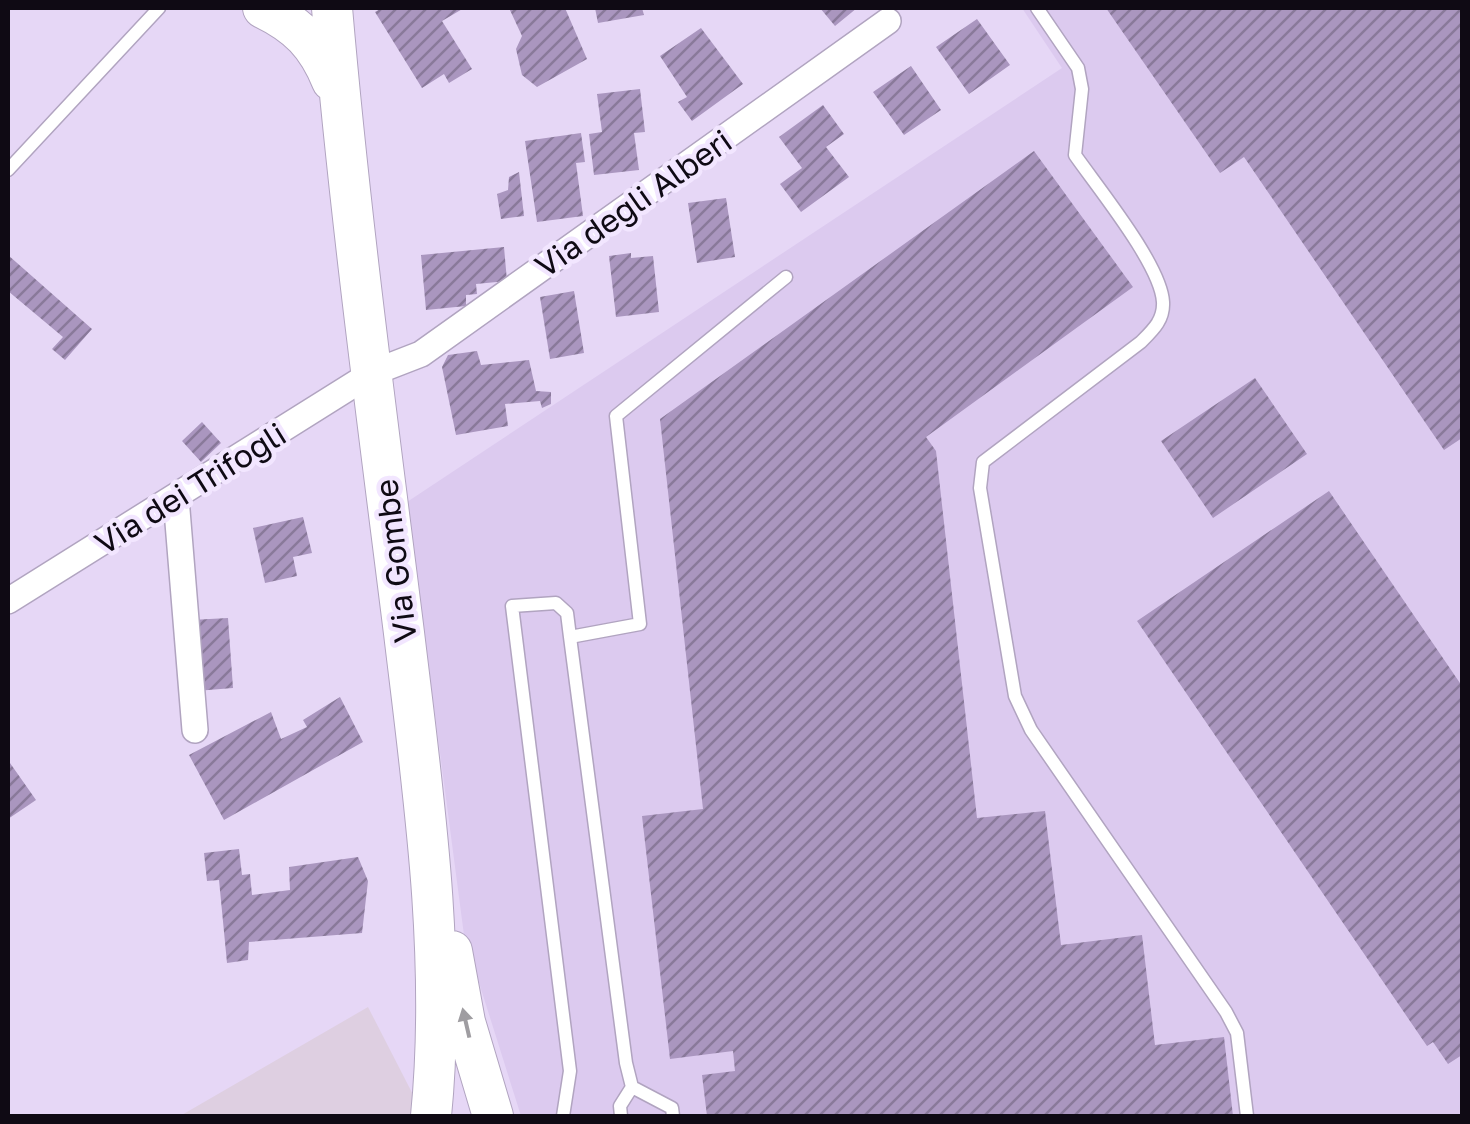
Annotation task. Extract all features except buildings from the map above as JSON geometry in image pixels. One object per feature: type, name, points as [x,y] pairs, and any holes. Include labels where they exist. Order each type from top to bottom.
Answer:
[{"type":"main road","points":[[264,8],[289,20],[322,54],[340,103]]},
{"type":"main road","name":"Via Gombe","points":[[332,8],[340,103],[428,833],[434,976],[431,1116]]},
{"type":"main road","points":[[428,833],[465,1022],[493,1116]]},
{"type":"street","name":"Via degli Alberi","points":[[372,373],[421,354],[888,21]]},
{"type":"street","name":"Via dei Trifogli","points":[[8,601],[372,373]]},
{"type":"street","points":[[176,498],[195,730]]},
{"type":"lane","points":[[8,170],[158,8]]},
{"type":"lane","points":[[1037,8],[1078,68],[1082,89],[1075,155],[1156,274],[1164,304],[1159,323],[1141,342],[983,462],[980,488],[1015,696],[1031,730],[1226,1012],[1237,1033],[1247,1116]]},
{"type":"lane","points":[[570,637],[640,624],[616,416],[786,277]]},
{"type":"lane","points":[[563,1116],[570,1072],[512,606],[556,602],[567,613],[632,1086],[620,1106],[621,1116]]},
{"type":"lane","points":[[632,1086],[672,1108],[673,1116]]},
{"type":"shaded area","points":[[1022,8],[1462,8],[1462,1116],[521,1116],[464,935],[407,502],[1062,68]]},
{"type":"shaded area","points":[[368,1007],[424,1116],[180,1116]]}]
